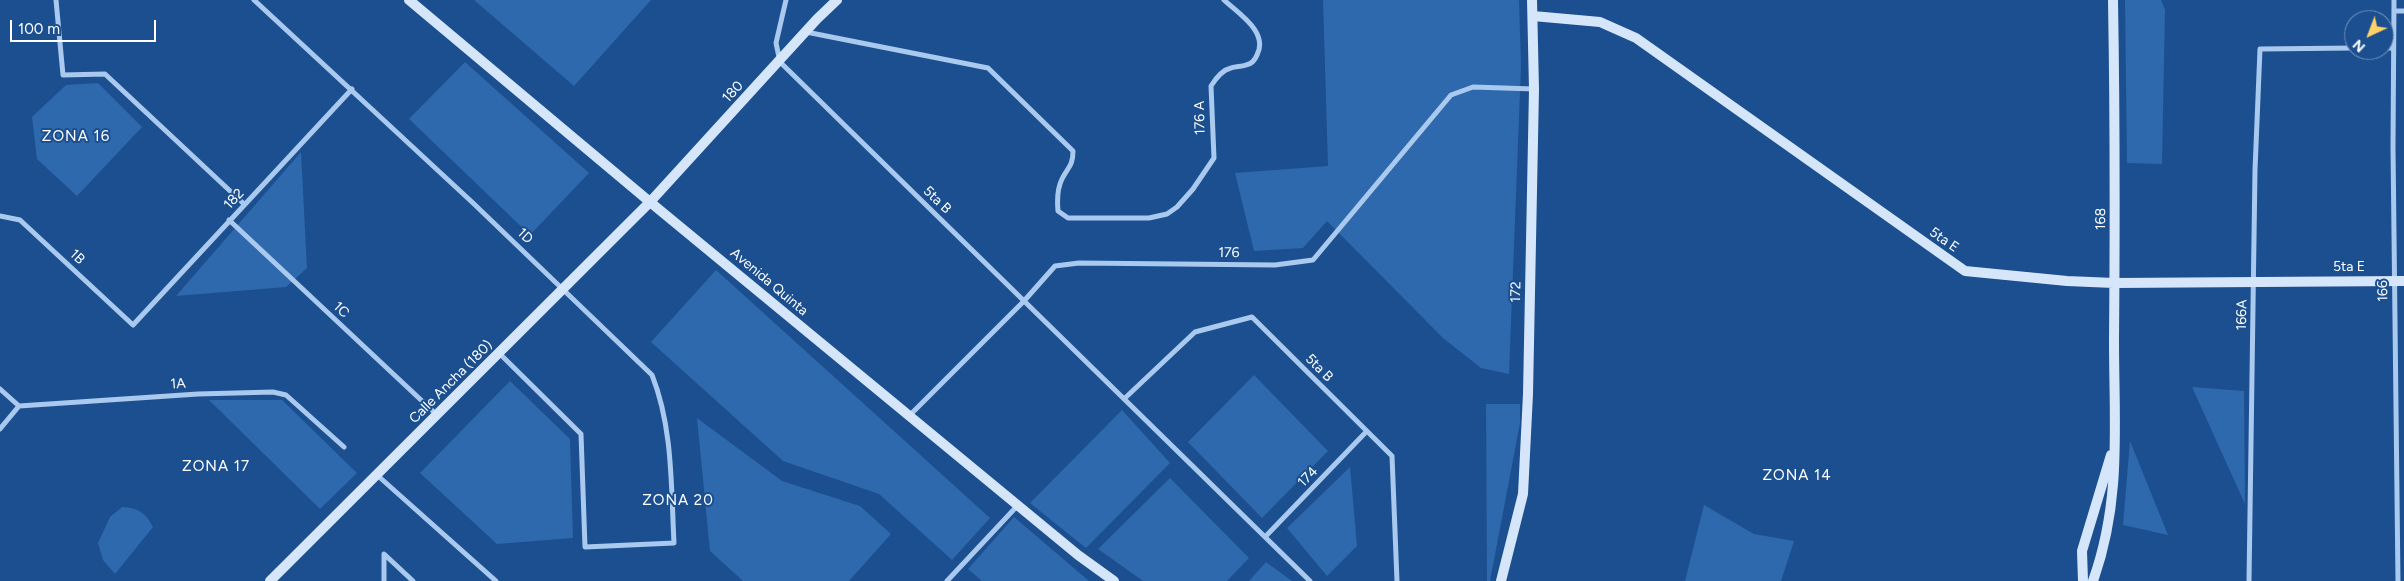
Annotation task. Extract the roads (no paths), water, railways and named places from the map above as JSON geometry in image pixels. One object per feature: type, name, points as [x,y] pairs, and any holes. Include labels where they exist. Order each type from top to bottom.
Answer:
[{"type":"street","points":[[56,0],[63,75],[105,74],[244,204]]},
{"type":"street","name":"1D","points":[[254,0],[564,288],[652,375],[661,399],[666,421],[674,543],[585,547],[581,434],[499,353]]},
{"type":"street","name":"Avenida Quinta","points":[[409,0],[909,416],[1019,504],[1078,555],[1114,581]]},
{"type":"street","points":[[780,62],[776,43],[786,0]]},
{"type":"street","name":"180","points":[[650,202],[780,62],[805,32],[837,0]]},
{"type":"street","name":"176 A","points":[[805,32],[988,68],[1073,151],[1073,162],[1061,180],[1056,197],[1058,211],[1068,218],[1149,218],[1167,214],[1177,207],[1193,189],[1214,158],[1211,86],[1224,71],[1232,67],[1247,65],[1254,61],[1259,52],[1258,32],[1224,0]]},
{"type":"street","name":"172","points":[[1501,581],[1523,494],[1528,394],[1534,89],[1532,0]]},
{"type":"street","name":"168","points":[[2093,581],[2104,551],[2112,513],[2116,438],[2113,0]]},
{"type":"street","points":[[2394,11],[2404,11]]},
{"type":"street","name":"5ta E","points":[[1533,16],[1600,22],[1636,38],[1965,271],[2067,281],[2114,283],[2399,281]]},
{"type":"street","name":"166A","points":[[2249,581],[2260,49],[2344,48]]},
{"type":"street","name":"166","points":[[2393,60],[2399,281],[2401,520],[2398,581]]},
{"type":"street","name":"5ta B","points":[[780,62],[1310,581]]},
{"type":"street","name":"176","points":[[909,416],[1024,301],[1055,266],[1079,263],[1275,265],[1313,260],[1451,95],[1473,87],[1534,89]]},
{"type":"street","name":"182","points":[[133,325],[352,89]]},
{"type":"street","name":"Calle Ancha (180)","points":[[270,581],[650,202]]},
{"type":"street","name":"1B","points":[[0,216],[20,220],[133,325]]},
{"type":"street","name":"1C","points":[[229,220],[437,415]]},
{"type":"street","name":"5ta B","points":[[1124,398],[1195,332],[1252,317],[1392,456],[1397,581]]},
{"type":"street","points":[[0,389],[19,406],[0,429]]},
{"type":"street","name":"1A","points":[[19,406],[198,394],[273,392],[286,395],[344,447]]},
{"type":"street","name":"174","points":[[1265,538],[1366,432]]},
{"type":"street","name":"168","points":[[2082,581],[2082,551],[2116,438]]},
{"type":"street","points":[[377,475],[496,581]]},
{"type":"street","points":[[947,581],[1019,504]]},
{"type":"street","points":[[384,581],[384,554],[414,581]]},
{"type":"district","name":"ZONA 16","points":[[76,137]]},
{"type":"district","name":"ZONA 17","points":[[216,467]]},
{"type":"district","name":"ZONA 14","points":[[1797,476]]},
{"type":"district","name":"ZONA 20","points":[[678,501]]}]
